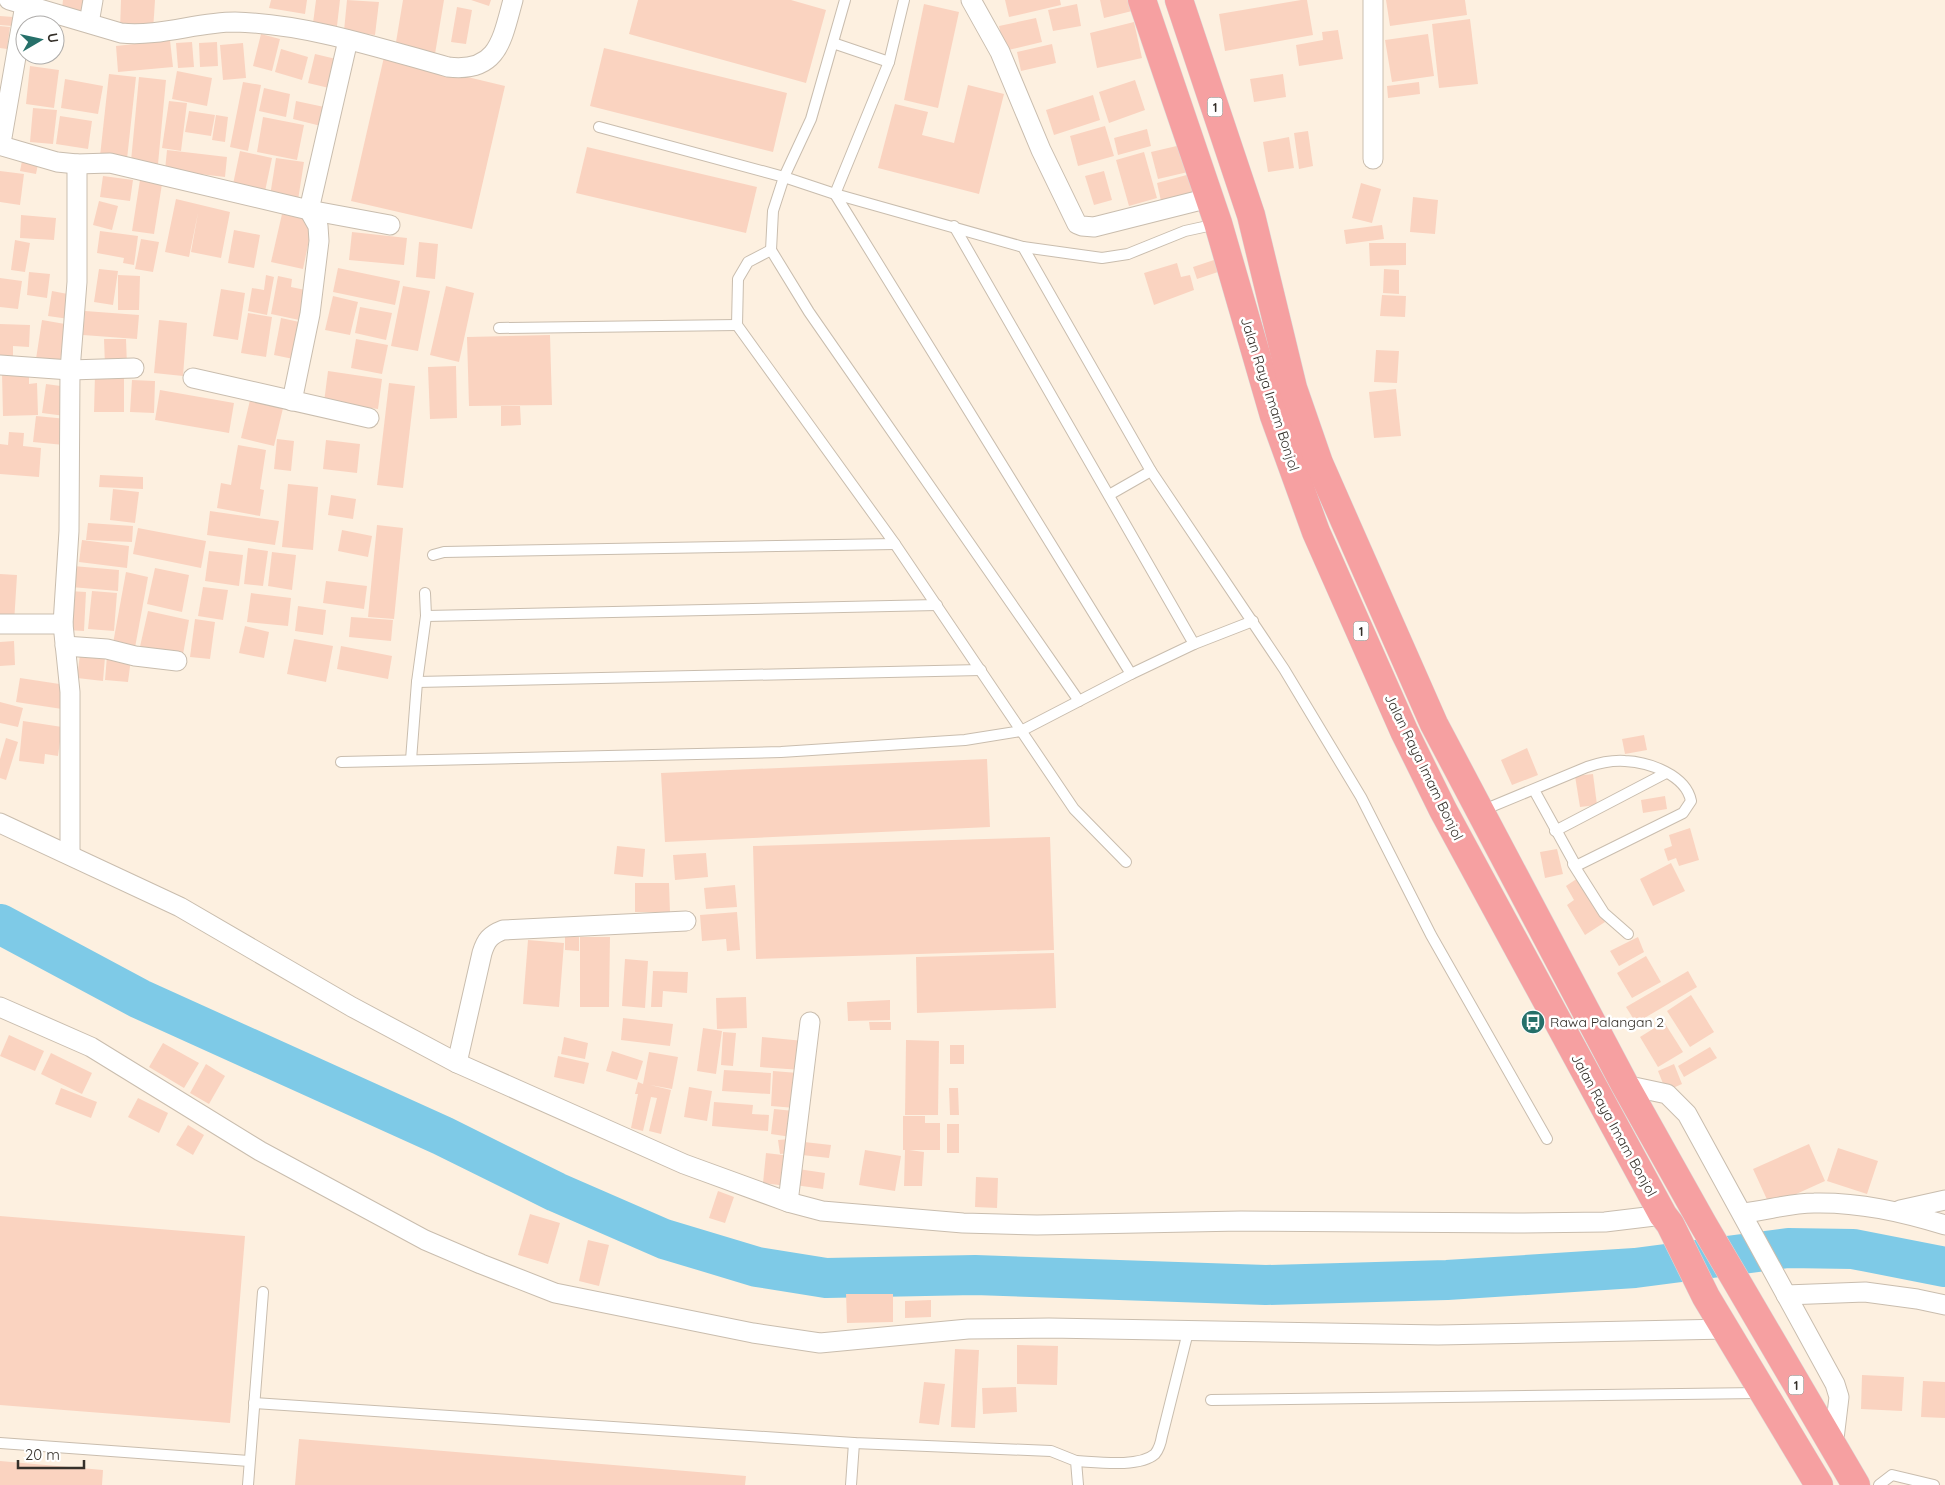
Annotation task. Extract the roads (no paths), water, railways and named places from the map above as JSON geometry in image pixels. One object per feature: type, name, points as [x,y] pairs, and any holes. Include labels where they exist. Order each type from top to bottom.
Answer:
[{"type":"highway","name":"Jalan Raya Imam Bonjol","points":[[1142,0],[1210,198],[1274,416],[1316,532],[1404,732],[1487,894],[1666,1220],[1706,1297],[1727,1329],[1818,1485]]},
{"type":"highway","name":"Jalan Raya Imam Bonjol","points":[[1179,0],[1251,214],[1293,388],[1319,463],[1434,724],[1625,1085],[1738,1285],[1856,1485]]},
{"type":"highway","points":[[1218,224],[1251,214]]},
{"type":"street","points":[[89,23],[93,0]]},
{"type":"street","points":[[390,225],[308,210],[110,163],[77,164],[57,162],[2,146],[17,3],[122,33],[141,35],[232,22],[271,24],[348,40],[448,67],[464,69],[479,65],[492,55],[502,40],[512,0]]},
{"type":"street","points":[[971,0],[1000,52],[1041,150],[1077,224],[1094,227],[1210,198]]},
{"type":"street","points":[[1373,0],[1374,159]]},
{"type":"street","points":[[292,402],[310,314],[319,241],[318,226],[308,210],[348,40]]},
{"type":"street","points":[[70,855],[70,692],[62,624],[69,530],[70,370],[77,282],[77,164]]},
{"type":"street","points":[[0,365],[70,370],[134,368]]},
{"type":"street","points":[[194,378],[292,402],[369,418]]},
{"type":"street","points":[[0,624],[62,624]]},
{"type":"street","points":[[65,646],[107,649],[135,656],[177,661]]},
{"type":"street","points":[[0,823],[180,907],[352,1007],[457,1063],[684,1164],[788,1202],[822,1211],[861,1216],[962,1223],[1037,1225],[1241,1221],[1535,1223],[1666,1220]]},
{"type":"street","points":[[457,1063],[482,953],[486,940],[494,933],[521,928],[686,921]]},
{"type":"street","points":[[0,1007],[90,1047],[260,1151],[425,1240],[556,1293],[762,1335],[820,1343],[968,1329],[1068,1328],[1188,1332],[1448,1335],[1727,1329]]},
{"type":"street","points":[[788,1202],[810,1022]]},
{"type":"street","name":"Jalan Raya Imam Bonjol","points":[[1625,1085],[1667,1094],[1687,1114],[1837,1391],[1839,1397],[1832,1447]]},
{"type":"street","points":[[1899,1211],[1945,1200]]},
{"type":"street","points":[[1746,1220],[1812,1202],[1849,1204],[1899,1211],[1945,1225]]},
{"type":"street","points":[[1783,1290],[1865,1292],[1917,1298],[1945,1305]]},
{"type":"lane","points":[[845,0],[811,120],[784,177],[773,211],[771,250],[809,312],[1080,701]]},
{"type":"lane","points":[[835,194],[889,62],[904,0]]},
{"type":"lane","points":[[833,43],[889,62]]},
{"type":"lane","points":[[599,128],[784,177],[835,194],[1024,246],[1102,258],[1128,254],[1185,231],[1218,224]]},
{"type":"lane","points":[[835,194],[1131,674]]},
{"type":"lane","points":[[954,226],[1194,644]]},
{"type":"lane","points":[[1024,246],[1151,471],[1253,621],[1361,797],[1431,935],[1547,1139]]},
{"type":"lane","points":[[771,250],[748,262],[738,279],[738,325],[895,544],[1074,809],[1126,862]]},
{"type":"lane","points":[[499,328],[738,325]]},
{"type":"lane","points":[[1109,495],[1151,471]]},
{"type":"lane","points":[[433,555],[444,552],[895,544]]},
{"type":"lane","points":[[411,760],[417,682],[426,616],[424,593]]},
{"type":"lane","points":[[426,616],[937,605]]},
{"type":"lane","points":[[341,762],[781,752],[965,740],[1021,731],[1131,674],[1194,644],[1253,621]]},
{"type":"lane","points":[[417,682],[981,670]]},
{"type":"lane","points":[[1480,811],[1586,767],[1605,762],[1625,761],[1645,764],[1679,779],[1689,791],[1691,801],[1683,813],[1582,865],[1576,866],[1573,864]]},
{"type":"lane","points":[[1555,831],[1666,773]]},
{"type":"lane","points":[[1534,790],[1573,864],[1604,913],[1628,934]]},
{"type":"lane","points":[[248,1485],[263,1292]]},
{"type":"lane","points":[[254,1403],[854,1443],[1051,1451],[1076,1461],[1128,1462],[1154,1454],[1158,1449],[1188,1332]]},
{"type":"lane","points":[[1211,1400],[1763,1392]]},
{"type":"lane","points":[[0,1443],[250,1462]]},
{"type":"lane","points":[[851,1485],[854,1443]]},
{"type":"lane","points":[[1076,1461],[1078,1485]]},
{"type":"lane","points":[[1879,1485],[1892,1475],[1934,1485]]},
{"type":"waterway","points":[[0,924],[140,999],[443,1136],[556,1192],[664,1239],[757,1267],[826,1278],[975,1275],[1266,1285],[1447,1280],[1635,1268],[1788,1248],[1853,1249],[1945,1267]]},
{"type":"place","name":"Rawa Palangan 2","points":[[1533,1022]]}]
